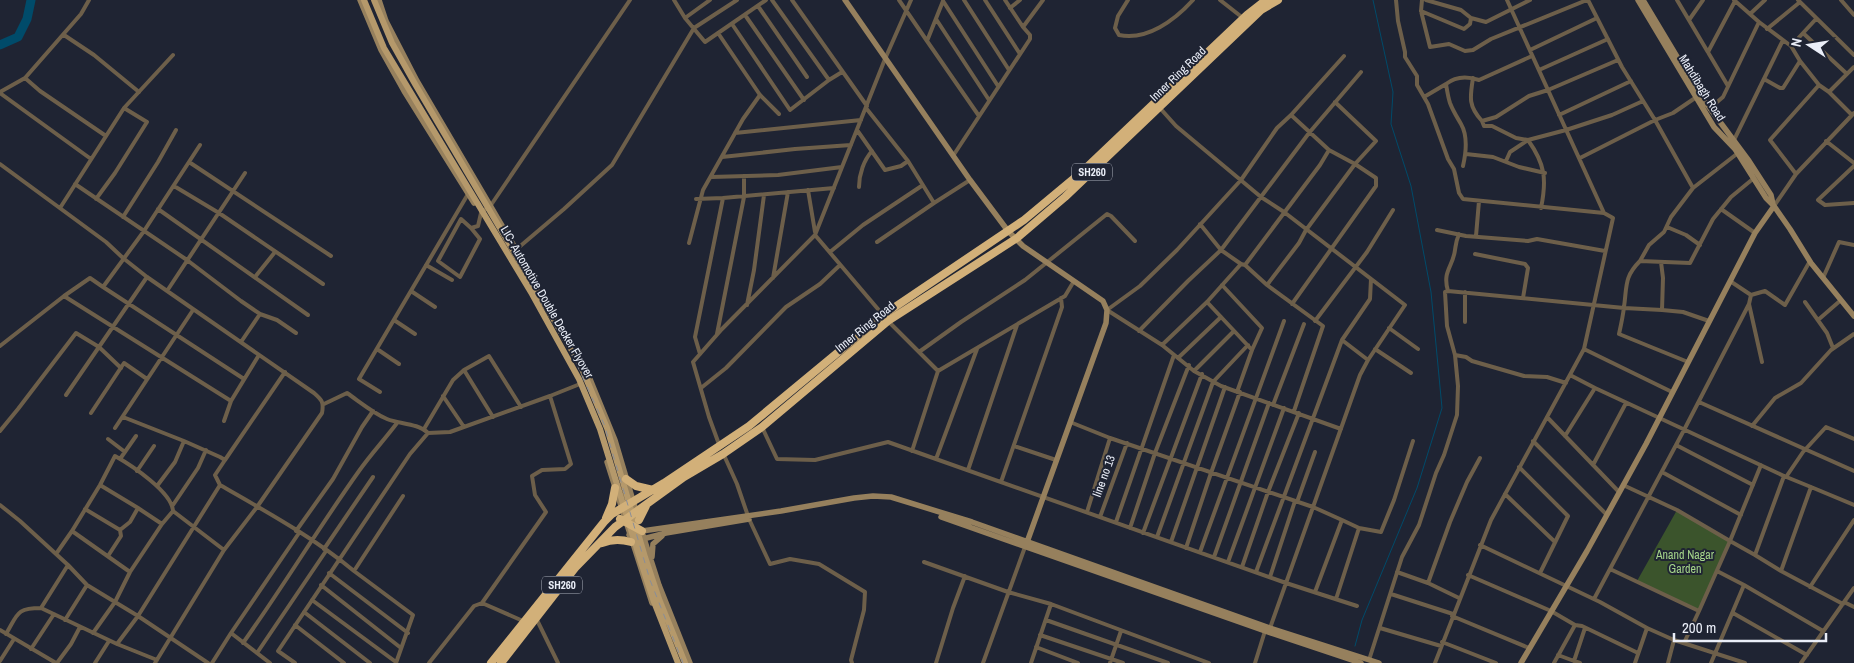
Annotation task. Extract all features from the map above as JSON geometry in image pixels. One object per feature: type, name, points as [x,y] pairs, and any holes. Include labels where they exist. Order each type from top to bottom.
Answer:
[{"type":"highway","name":"Inner Ring Road","points":[[491,663],[523,621],[534,615],[593,549],[624,520],[721,450],[885,318],[1024,220],[1084,170],[1244,18],[1266,0]]},
{"type":"highway","name":"Inner Ring Road","points":[[501,663],[534,615],[604,522],[621,509],[762,427],[885,318],[1017,238],[1065,197],[1261,10],[1278,0]]},
{"type":"highway","points":[[626,479],[643,489],[653,490]]},
{"type":"highway","points":[[604,522],[612,504],[615,488]]},
{"type":"highway","points":[[639,520],[644,509],[653,499]]},
{"type":"highway","points":[[604,522],[614,518],[624,520],[643,534]]},
{"type":"highway","points":[[593,549],[608,540],[630,538]]},
{"type":"main road","points":[[362,0],[381,50],[399,82],[560,346],[580,384],[595,420],[647,592],[677,663]]},
{"type":"main road","name":"LIC- Automotive Double Decker Flyover","points":[[362,0],[384,48],[532,294],[580,379],[600,428],[645,576],[677,663]]},
{"type":"main road","name":"LIC- Automotive Double Decker Flyover","points":[[374,0],[392,43],[415,84],[580,364],[607,428],[648,566],[685,663]]},
{"type":"main road","points":[[379,0],[386,21],[417,81],[491,205],[586,371],[616,443],[633,502],[634,513],[646,526],[664,530]]},
{"type":"main road","points":[[845,0],[970,180],[1008,231],[1023,246],[1103,301],[1107,310],[1106,323],[1026,545]]},
{"type":"main road","name":"Mahdibagh Road","points":[[1638,0],[1698,96],[1710,108],[1734,140],[1771,195],[1774,206]]},
{"type":"main road","name":"Mahdibagh Road","points":[[1643,0],[1714,127],[1738,153],[1810,262],[1854,316]]},
{"type":"main road","points":[[1521,663],[1607,515],[1755,233],[1774,206]]},
{"type":"main road","points":[[630,538],[664,530],[868,499],[900,502],[1268,631],[1350,657],[1379,663]]},
{"type":"main road","points":[[639,520],[652,565],[690,663]]},
{"type":"main road","points":[[652,565],[653,544],[664,530]]},
{"type":"main road","points":[[1350,657],[1361,663]]},
{"type":"street","points":[[88,0],[81,14],[25,78],[0,93],[92,159]]},
{"type":"street","points":[[471,228],[478,226],[480,213],[491,205],[630,0]]},
{"type":"street","points":[[682,0],[675,2],[685,18],[705,42],[766,0]]},
{"type":"street","points":[[685,18],[710,0]]},
{"type":"street","points":[[518,248],[612,165],[694,28],[737,0]]},
{"type":"street","points":[[772,0],[829,80]]},
{"type":"street","points":[[792,0],[908,162],[934,202]]},
{"type":"street","points":[[899,0],[979,116]]},
{"type":"street","points":[[852,663],[851,660],[864,610],[865,592],[819,564],[790,559],[770,564],[748,517],[737,484],[721,450],[694,362],[716,336],[815,235],[885,59],[911,0]]},
{"type":"street","points":[[927,41],[943,0]]},
{"type":"street","points":[[943,0],[998,86]]},
{"type":"street","points":[[964,0],[1009,70]]},
{"type":"street","points":[[985,0],[1020,54]]},
{"type":"street","points":[[954,156],[1030,39],[1030,35],[1005,0]]},
{"type":"street","points":[[1010,8],[1020,0]]},
{"type":"street","points":[[1023,27],[1043,0]]},
{"type":"street","points":[[1128,0],[1118,16],[1115,28],[1119,36],[1129,38],[1151,31],[1164,24],[1180,13],[1193,0]]},
{"type":"street","points":[[1220,0],[1244,18]]},
{"type":"street","points":[[1396,0],[1405,56],[1417,76],[1417,85],[1424,97],[1448,159],[1454,169],[1459,193],[1464,199],[1604,213],[1613,218],[1584,349],[1491,520],[1435,663]]},
{"type":"street","points":[[1530,0],[1486,22],[1471,18],[1461,10],[1424,0],[1421,11],[1430,47],[1449,44],[1465,51],[1473,50],[1519,27],[1587,0],[1618,60],[1655,120],[1693,188]]},
{"type":"street","points":[[1507,0],[1604,213]]},
{"type":"street","points":[[1677,0],[1728,86]]},
{"type":"street","points":[[1689,20],[1703,0]]},
{"type":"street","points":[[1750,14],[1765,0]]},
{"type":"street","points":[[1841,0],[1854,15]]},
{"type":"street","points":[[1708,52],[1734,1],[1791,46],[1819,85],[1853,114],[1796,174],[1774,206]]},
{"type":"street","points":[[1768,29],[1799,1],[1854,55]]},
{"type":"street","points":[[758,6],[807,77]]},
{"type":"street","points":[[1421,11],[1464,29],[1470,24],[1471,18]]},
{"type":"street","points":[[745,15],[804,100]]},
{"type":"street","points":[[1530,50],[1597,18]]},
{"type":"street","points":[[936,19],[989,100]]},
{"type":"street","points":[[1791,46],[1816,19]]},
{"type":"street","points":[[1710,108],[1723,97],[1759,22]]},
{"type":"street","points":[[732,24],[790,110],[842,72]]},
{"type":"street","points":[[718,33],[760,95],[780,114]]},
{"type":"street","points":[[1803,33],[1847,74]]},
{"type":"street","points":[[64,35],[94,55],[138,92]]},
{"type":"street","points":[[1538,70],[1608,39]]},
{"type":"street","points":[[1734,140],[1783,40]]},
{"type":"street","points":[[60,208],[124,108],[173,55]]},
{"type":"street","points":[[1341,429],[1213,382],[1194,371],[1189,365],[1162,345],[1107,310],[1140,286],[1200,224],[1241,180],[1277,128],[1344,56]]},
{"type":"street","points":[[1424,97],[1452,79],[1469,77],[1479,80],[1532,56]]},
{"type":"street","points":[[1482,121],[1496,117],[1529,96],[1548,90],[1618,60]]},
{"type":"street","points":[[1764,79],[1783,88],[1800,61]]},
{"type":"street","points":[[1829,92],[1854,68]]},
{"type":"street","points":[[1140,331],[1221,250],[1309,133],[1361,72]]},
{"type":"street","points":[[25,78],[40,91],[106,136]]},
{"type":"street","points":[[1473,78],[1470,98],[1474,112],[1484,126],[1492,126],[1516,138],[1528,140],[1534,148],[1544,173],[1545,181],[1541,208]]},
{"type":"street","points":[[1558,114],[1631,81]]},
{"type":"street","points":[[1446,84],[1450,102],[1463,130],[1466,154],[1464,166]]},
{"type":"street","points":[[1796,174],[1770,140],[1819,85]]},
{"type":"street","points":[[689,243],[703,190],[735,133],[760,95]]},
{"type":"street","points":[[1580,158],[1655,120],[1673,113],[1698,96]]},
{"type":"street","points":[[1506,161],[1510,152],[1528,140],[1612,115],[1643,101]]},
{"type":"street","points":[[1267,285],[1300,244],[1306,230],[1355,164],[1376,141],[1335,102]]},
{"type":"street","points":[[1160,107],[1176,126],[1261,197],[1284,212],[1405,305],[1368,360],[1255,663]]},
{"type":"street","points":[[96,199],[147,122],[124,108]]},
{"type":"street","points":[[1291,115],[1329,150],[1376,178],[1376,186],[1292,304]]},
{"type":"street","points":[[735,133],[861,120]]},
{"type":"street","points":[[123,217],[176,130]]},
{"type":"street","points":[[857,130],[886,170],[908,162]]},
{"type":"street","points":[[1826,141],[1854,165],[1818,200],[1824,205],[1854,203]]},
{"type":"street","points":[[103,287],[144,231],[200,145]]},
{"type":"street","points":[[722,157],[851,145]]},
{"type":"street","points":[[1162,345],[1243,264],[1329,150]]},
{"type":"street","points":[[859,187],[859,180],[867,157],[872,151]]},
{"type":"street","points":[[1688,362],[1619,334],[1626,282],[1631,270],[1640,261],[1649,245],[1664,232],[1671,217],[1693,188],[1738,153]]},
{"type":"street","points":[[1466,154],[1493,157],[1519,167],[1544,173]]},
{"type":"street","points":[[190,162],[331,256]]},
{"type":"street","points":[[0,164],[106,242],[147,277],[285,372],[314,393],[324,404],[322,413],[257,507],[224,550],[156,661],[109,641],[41,608],[26,608],[19,612],[6,634]]},
{"type":"street","points":[[711,177],[778,175],[842,167]]},
{"type":"street","points":[[168,291],[245,173]]},
{"type":"street","points":[[716,336],[744,197],[744,176]]},
{"type":"street","points":[[1640,261],[1690,263],[1713,219],[1731,197],[1754,178]]},
{"type":"street","points":[[877,242],[934,202],[970,180]]},
{"type":"street","points":[[75,184],[187,260],[260,314],[277,320],[296,333]]},
{"type":"street","points":[[830,252],[864,225],[923,185]]},
{"type":"street","points":[[174,186],[323,284]]},
{"type":"street","points":[[696,198],[701,200],[744,197],[834,188]]},
{"type":"street","points":[[808,190],[815,235],[885,318],[938,371]]},
{"type":"street","points":[[773,278],[788,192]]},
{"type":"street","points":[[380,392],[359,379],[468,194]]},
{"type":"street","points":[[747,305],[754,270],[764,195]]},
{"type":"street","points":[[700,354],[695,337],[723,198]]},
{"type":"street","points":[[1476,236],[1479,201]]},
{"type":"street","points":[[158,209],[308,315]]},
{"type":"street","points":[[1721,209],[1755,233]]},
{"type":"street","points":[[1315,320],[1356,268],[1393,210]]},
{"type":"street","points":[[919,352],[1025,280],[1107,214],[1112,216],[1136,241]]},
{"type":"street","points":[[461,219],[471,228],[480,240],[460,277],[438,260],[461,219]]},
{"type":"street","points":[[1200,224],[1221,250],[1243,264],[1267,285],[1323,326],[1294,411]]},
{"type":"street","points":[[1667,227],[1686,235],[1700,244]]},
{"type":"street","points":[[1437,230],[1528,242],[1537,239],[1605,251]]},
{"type":"street","points":[[1448,291],[1446,284],[1447,270],[1460,234]]},
{"type":"street","points":[[1823,278],[1839,242],[1854,245]]},
{"type":"street","points":[[255,278],[275,252]]},
{"type":"street","points":[[1475,254],[1525,264],[1528,268],[1524,298]]},
{"type":"street","points":[[1661,262],[1663,278],[1662,310]]},
{"type":"street","points":[[1730,281],[1751,295],[1765,291],[1785,305],[1810,262]]},
{"type":"street","points":[[426,264],[452,280]]},
{"type":"street","points":[[701,388],[726,368],[786,307],[820,284],[840,264]]},
{"type":"street","points":[[66,395],[147,277]]},
{"type":"street","points":[[0,346],[90,278],[244,379]]},
{"type":"street","points":[[1256,572],[1342,340],[1370,299],[1371,279]]},
{"type":"street","points":[[912,450],[938,371],[1065,296],[1074,281]]},
{"type":"street","points":[[1186,548],[1252,350],[1262,328],[1222,286]]},
{"type":"street","points":[[411,291],[435,307]]},
{"type":"street","points":[[1448,291],[1683,312],[1709,321]]},
{"type":"street","points":[[1369,660],[1402,557],[1419,525],[1457,415],[1458,386],[1455,355],[1447,326],[1445,292],[1448,291]]},
{"type":"street","points":[[1465,292],[1465,322]]},
{"type":"street","points":[[1594,599],[1684,430],[1749,304],[1751,295]]},
{"type":"street","points":[[64,296],[231,401]]},
{"type":"street","points":[[1001,482],[1062,307],[1061,298]]},
{"type":"street","points":[[1818,320],[1841,300]]},
{"type":"street","points":[[1207,302],[1252,350]]},
{"type":"street","points":[[1806,302],[1827,333],[1833,348]]},
{"type":"street","points":[[1749,304],[1762,362]]},
{"type":"street","points":[[115,428],[194,310]]},
{"type":"street","points":[[242,342],[260,314]]},
{"type":"street","points":[[1178,358],[1221,317]]},
{"type":"street","points":[[394,320],[415,334]]},
{"type":"street","points":[[1200,552],[1284,321]]},
{"type":"street","points":[[1214,557],[1240,482],[1304,324]]},
{"type":"street","points":[[968,470],[1017,325]]},
{"type":"street","points":[[1389,328],[1418,349]]},
{"type":"street","points":[[1194,371],[1234,331]]},
{"type":"street","points":[[0,431],[76,333],[99,348],[120,368]]},
{"type":"street","points":[[1752,426],[1775,398],[1801,384],[1833,348],[1854,334]]},
{"type":"street","points":[[1342,340],[1368,360]]},
{"type":"street","points":[[1157,537],[1213,382],[1248,345]]},
{"type":"street","points":[[377,349],[399,364]]},
{"type":"street","points":[[936,459],[977,349]]},
{"type":"street","points":[[1375,349],[1411,373]]},
{"type":"street","points":[[1584,349],[1672,392]]},
{"type":"street","points":[[224,421],[231,401],[259,355]]},
{"type":"street","points":[[1116,522],[1174,355]]},
{"type":"street","points":[[1455,355],[1524,376],[1547,376],[1566,383]]},
{"type":"street","points":[[294,663],[278,651],[426,431],[453,380],[464,370],[489,356],[520,407]]},
{"type":"street","points":[[91,413],[124,363],[147,379]]},
{"type":"street","points":[[1130,528],[1155,453],[1189,365]]},
{"type":"street","points":[[464,370],[492,417]]},
{"type":"street","points":[[285,372],[215,475],[220,485],[339,558],[414,615],[396,663],[312,600]]},
{"type":"street","points":[[1144,532],[1202,374]]},
{"type":"street","points":[[1570,375],[1761,466],[1854,505]]},
{"type":"street","points":[[324,404],[347,393],[377,414],[397,423],[426,431],[450,432],[580,384]]},
{"type":"street","points":[[1171,542],[1225,387]]},
{"type":"street","points":[[1565,436],[1595,388]]},
{"type":"street","points":[[444,396],[464,427]]},
{"type":"street","points":[[429,663],[474,606],[482,603],[546,512],[535,495],[532,476],[542,470],[564,469],[571,464],[550,396]]},
{"type":"street","points":[[1698,402],[1854,471]]},
{"type":"street","points":[[1593,465],[1626,403]]},
{"type":"street","points":[[1228,562],[1284,408]]},
{"type":"street","points":[[212,663],[333,479],[373,411]]},
{"type":"street","points":[[1242,567],[1268,492],[1299,413]]},
{"type":"street","points":[[122,417],[184,440],[225,460]]},
{"type":"street","points":[[1547,417],[1619,492]]},
{"type":"street","points":[[1070,422],[1170,459],[1313,507],[1360,528],[1381,532],[1394,500],[1413,441]]},
{"type":"street","points":[[243,643],[277,596],[311,541],[360,469],[397,423]]},
{"type":"street","points":[[762,427],[777,459],[815,460],[888,442],[1286,583],[1357,606]]},
{"type":"street","points":[[1755,555],[1785,476],[1806,449],[1826,427],[1854,439]]},
{"type":"street","points":[[120,459],[136,436]]},
{"type":"street","points":[[1087,512],[1110,438]]},
{"type":"street","points":[[108,440],[125,452]]},
{"type":"street","points":[[157,486],[175,462],[184,440]]},
{"type":"street","points":[[616,443],[622,440]]},
{"type":"street","points":[[1533,441],[1607,515]]},
{"type":"street","name":"line no 13","points":[[1100,517],[1127,443]]},
{"type":"street","points":[[1676,445],[1753,486]]},
{"type":"street","points":[[138,472],[154,446]]},
{"type":"street","points":[[1014,446],[1056,460]]},
{"type":"street","points":[[93,633],[115,602],[130,572],[162,524],[173,511],[173,505],[198,468],[206,450]]},
{"type":"street","points":[[1270,577],[1315,452]]},
{"type":"street","points":[[56,554],[100,485],[115,456],[157,486],[173,505]]},
{"type":"street","points":[[1428,583],[1450,522],[1467,482],[1480,458]]},
{"type":"street","points":[[1684,643],[1718,571],[1761,466]]},
{"type":"street","points":[[1519,467],[1568,516],[1540,573]]},
{"type":"street","points":[[1662,472],[1741,515]]},
{"type":"street","points":[[257,653],[373,477]]},
{"type":"street","points":[[100,485],[162,524]]},
{"type":"street","points":[[117,644],[138,616],[220,485]]},
{"type":"street","points":[[1623,485],[1677,510],[1810,587],[1854,607]]},
{"type":"street","points":[[1781,571],[1811,487]]},
{"type":"street","points":[[1505,494],[1555,542]]},
{"type":"street","points":[[354,571],[403,496]]},
{"type":"street","points":[[0,505],[68,564],[87,585],[138,616],[208,663]]},
{"type":"street","points":[[120,530],[130,522],[138,508]]},
{"type":"street","points":[[85,509],[120,530],[121,536],[108,556]]},
{"type":"street","points":[[173,511],[224,550]]},
{"type":"street","points":[[1315,592],[1342,520]]},
{"type":"street","points":[[1810,587],[1854,520]]},
{"type":"street","points":[[1336,599],[1360,528]]},
{"type":"street","points":[[72,531],[130,572]]},
{"type":"street","points":[[983,663],[1026,545]]},
{"type":"street","points":[[1480,545],[1594,599],[1647,628],[1674,640],[1745,663]]},
{"type":"street","points":[[924,562],[1008,592],[1051,604],[1208,663]]},
{"type":"street","points":[[41,608],[68,564]]},
{"type":"street","points":[[1610,569],[1699,611]]},
{"type":"street","points":[[1718,571],[1823,631]]},
{"type":"street","points":[[1397,572],[1428,583],[1459,598]]},
{"type":"street","points":[[329,574],[408,633]]},
{"type":"street","points":[[1468,575],[1638,653]]},
{"type":"street","points":[[936,663],[965,576]]},
{"type":"street","points":[[65,620],[87,585]]},
{"type":"street","points":[[321,585],[402,648]]},
{"type":"street","points":[[1711,663],[1744,585]]},
{"type":"street","points":[[1801,663],[1854,588]]},
{"type":"street","points":[[1391,594],[1453,615],[1529,648]]},
{"type":"street","points":[[482,603],[523,621]]},
{"type":"street","points":[[1031,663],[1051,604]]},
{"type":"street","points":[[304,612],[370,663]]},
{"type":"street","points":[[1733,613],[1807,655]]},
{"type":"street","points":[[31,649],[54,614]]},
{"type":"street","points":[[534,615],[558,663]]},
{"type":"street","points":[[1046,620],[1168,663]]},
{"type":"street","points":[[295,625],[344,663]]},
{"type":"street","points":[[1554,663],[1575,625]]},
{"type":"street","points":[[0,630],[56,663],[71,644],[80,627]]},
{"type":"street","points":[[1380,628],[1442,644],[1496,663]]},
{"type":"street","points":[[1574,661],[1585,628]]},
{"type":"street","points":[[1635,663],[1647,628]]},
{"type":"street","points":[[1111,661],[1121,631]]},
{"type":"street","points":[[231,633],[270,663]]},
{"type":"street","points":[[1040,635],[1111,661],[1122,663]]},
{"type":"street","points":[[0,661],[14,639]]},
{"type":"street","points":[[1668,663],[1674,640]]},
{"type":"street","points":[[95,663],[109,641]]},
{"type":"street","points":[[1036,647],[1078,663]]},
{"type":"street","points":[[1558,655],[1580,663]]},
{"type":"street","points":[[1188,663],[1190,656]]},
{"type":"green space","name":"Anand Nagar Garden","points":[[1677,510],[1730,541],[1699,611],[1637,581]]},
{"type":"waterway","points":[[0,45],[18,37],[27,19],[31,0]]},
{"type":"waterway","points":[[1355,646],[1362,620],[1417,488],[1442,408],[1431,292],[1411,186],[1391,124],[1393,92],[1373,0]]},
{"type":"railway","points":[[517,261],[574,358],[604,424],[650,580],[683,663]]}]
